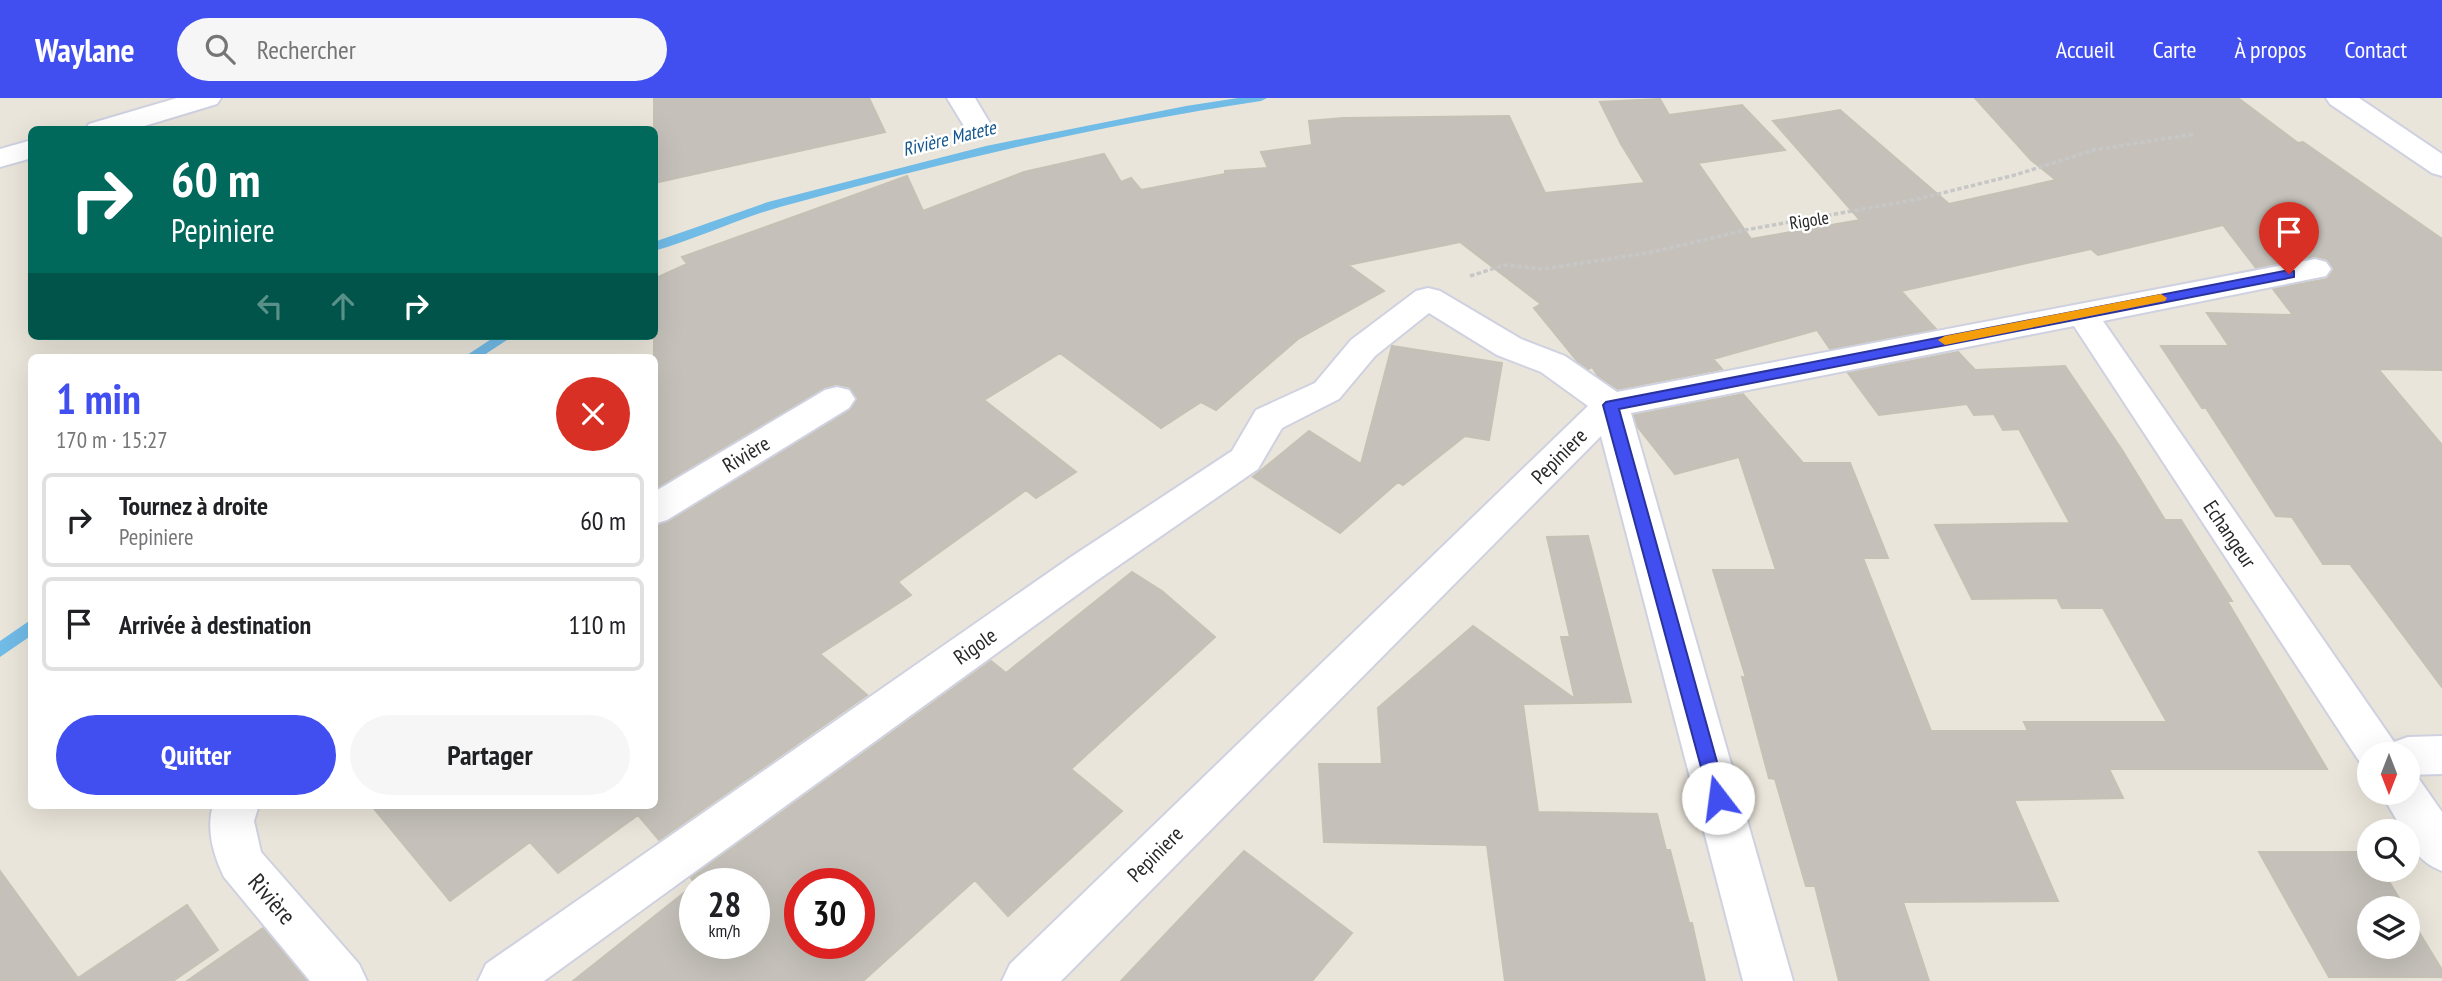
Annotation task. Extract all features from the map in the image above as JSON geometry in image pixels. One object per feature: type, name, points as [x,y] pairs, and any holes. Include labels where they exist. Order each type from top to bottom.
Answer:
[{"type":"street","points":[[112,126],[207,98]]},
{"type":"street","points":[[961,98],[977,125]]},
{"type":"street","points":[[2340,98],[2442,167]]},
{"type":"street","points":[[0,158],[28,150]]},
{"type":"street","points":[[1611,405],[2315,269]]},
{"type":"street","points":[[1428,298],[1509,347],[1553,364],[1611,405],[1768,981]]},
{"type":"street","name":"Rigole","points":[[503,981],[1085,568],[1245,460],[1269,419],[1327,391],[1363,348],[1428,298]]},
{"type":"street","name":"Echangeur","points":[[2081,314],[2370,742]]},
{"type":"street","name":"Rivière","points":[[658,508],[837,399]]},
{"type":"street","name":"Pepiniere","points":[[1048,974],[1611,405]]},
{"type":"street","points":[[2420,756],[2442,755]]},
{"type":"street","points":[[2411,805],[2442,850]]},
{"type":"street","name":"Rivière","points":[[235,809],[231,821],[240,862],[342,981]]},
{"type":"path","name":"Rigole","points":[[1428,298],[1434,287],[1505,265],[1543,269],[1648,253],[1745,230],[1914,200],[2015,175],[2094,150],[2194,134]]},
{"type":"building","points":[[654,98],[869,98],[885,132],[658,182],[658,126],[654,126]]},
{"type":"building","points":[[1975,98],[2238,98],[2298,143],[2303,142],[2442,239],[2442,370],[2378,369],[2442,445],[2442,687],[2350,564],[2323,564],[2292,517],[2276,516],[2206,408],[2202,408],[2161,346],[2229,346],[2207,313],[2293,315],[2273,289],[2327,279],[2334,269],[2327,259],[2315,256],[2256,268],[2223,225],[2098,255],[2091,249],[1901,291],[1936,329],[1830,349],[1817,330],[1713,359],[1722,369],[1618,389],[1598,376],[1592,367],[1588,369],[1578,362],[1534,308],[1541,304],[1460,242],[1348,265],[1384,291],[1298,339],[1216,410],[1201,402],[1161,428],[1060,353],[984,400],[1076,472],[1036,498],[1026,490],[898,582],[911,595],[820,654],[867,695],[659,840],[638,815],[558,873],[530,842],[450,901],[374,809],[658,809],[658,525],[668,522],[850,410],[857,400],[850,387],[836,384],[824,388],[658,487],[658,354],[654,354],[654,340],[658,340],[658,277],[687,264],[682,257],[907,176],[923,211],[1024,172],[1104,154],[1121,182],[1131,178],[1141,190],[1225,174],[1225,171],[1268,168],[1261,152],[1312,145],[1309,121],[1343,118],[1509,116],[1545,193],[1645,183],[1600,102],[1660,99],[1669,115],[1742,105],[1785,150],[1698,163],[1751,239],[1860,220],[1773,121],[1840,110],[1949,204],[2056,180],[2031,160]]},
{"type":"building","points":[[1392,346],[1502,363],[1489,440],[1465,436],[1403,485],[1398,482],[1340,533],[1253,477],[1309,431],[1361,464]]},
{"type":"building","points":[[1958,352],[1975,370],[2065,366],[2165,520],[2181,520],[2232,601],[2227,601],[2327,769],[2109,769],[2123,798],[2014,800],[2058,901],[1903,902],[1929,981],[1839,981],[1815,886],[1806,886],[1775,779],[1769,778],[1742,677],[1746,678],[1713,570],[1776,570],[1739,457],[1675,474],[1637,426],[1634,415],[1743,394],[1803,463],[1850,463],[1888,558],[1863,558],[1931,731],[2028,731],[2024,722],[2167,722],[2103,608],[2062,608],[2057,598],[1972,599],[1935,525],[2070,523],[2019,429],[2003,430],[1994,414],[1974,415],[1967,404],[1879,415],[1848,373]]},
{"type":"building","points":[[1588,536],[1631,702],[1523,704],[1538,812],[1657,814],[1666,850],[1670,850],[1689,923],[1692,923],[1705,981],[1505,981],[1487,845],[1324,842],[1319,764],[1382,764],[1378,708],[1473,626],[1575,699],[1561,637],[1570,637],[1547,537]]},
{"type":"building","points":[[1132,572],[1162,591],[1215,637],[1071,769],[1122,811],[1008,916],[975,880],[863,981],[573,981],[679,897],[679,959],[770,959],[770,868],[705,868],[991,661],[1006,673]]},
{"type":"building","points":[[1244,851],[1352,933],[1312,981],[1121,981]]},
{"type":"building","points":[[2259,852],[2357,852],[2357,882],[2389,882],[2398,896],[2357,896],[2357,959],[2420,959],[2420,934],[2442,970],[2442,977],[2329,977]]},
{"type":"building","points":[[0,871],[78,978],[187,905],[218,950],[173,981],[0,981]]},
{"type":"building","points":[[263,928],[307,981],[187,981]]},
{"type":"waterway","name":"Rivière Matete","points":[[658,246],[772,205],[986,150],[1186,109],[1261,98]]},
{"type":"waterway","name":"Rivière Matete","points":[[476,354],[499,340]]},
{"type":"waterway","name":"Rivière Matete","points":[[0,650],[28,628]]},
{"type":"slow traffic","points":[[1945,340],[2161,298]]},
{"type":"route","points":[[1718,798],[1611,405],[2289,274]]}]
